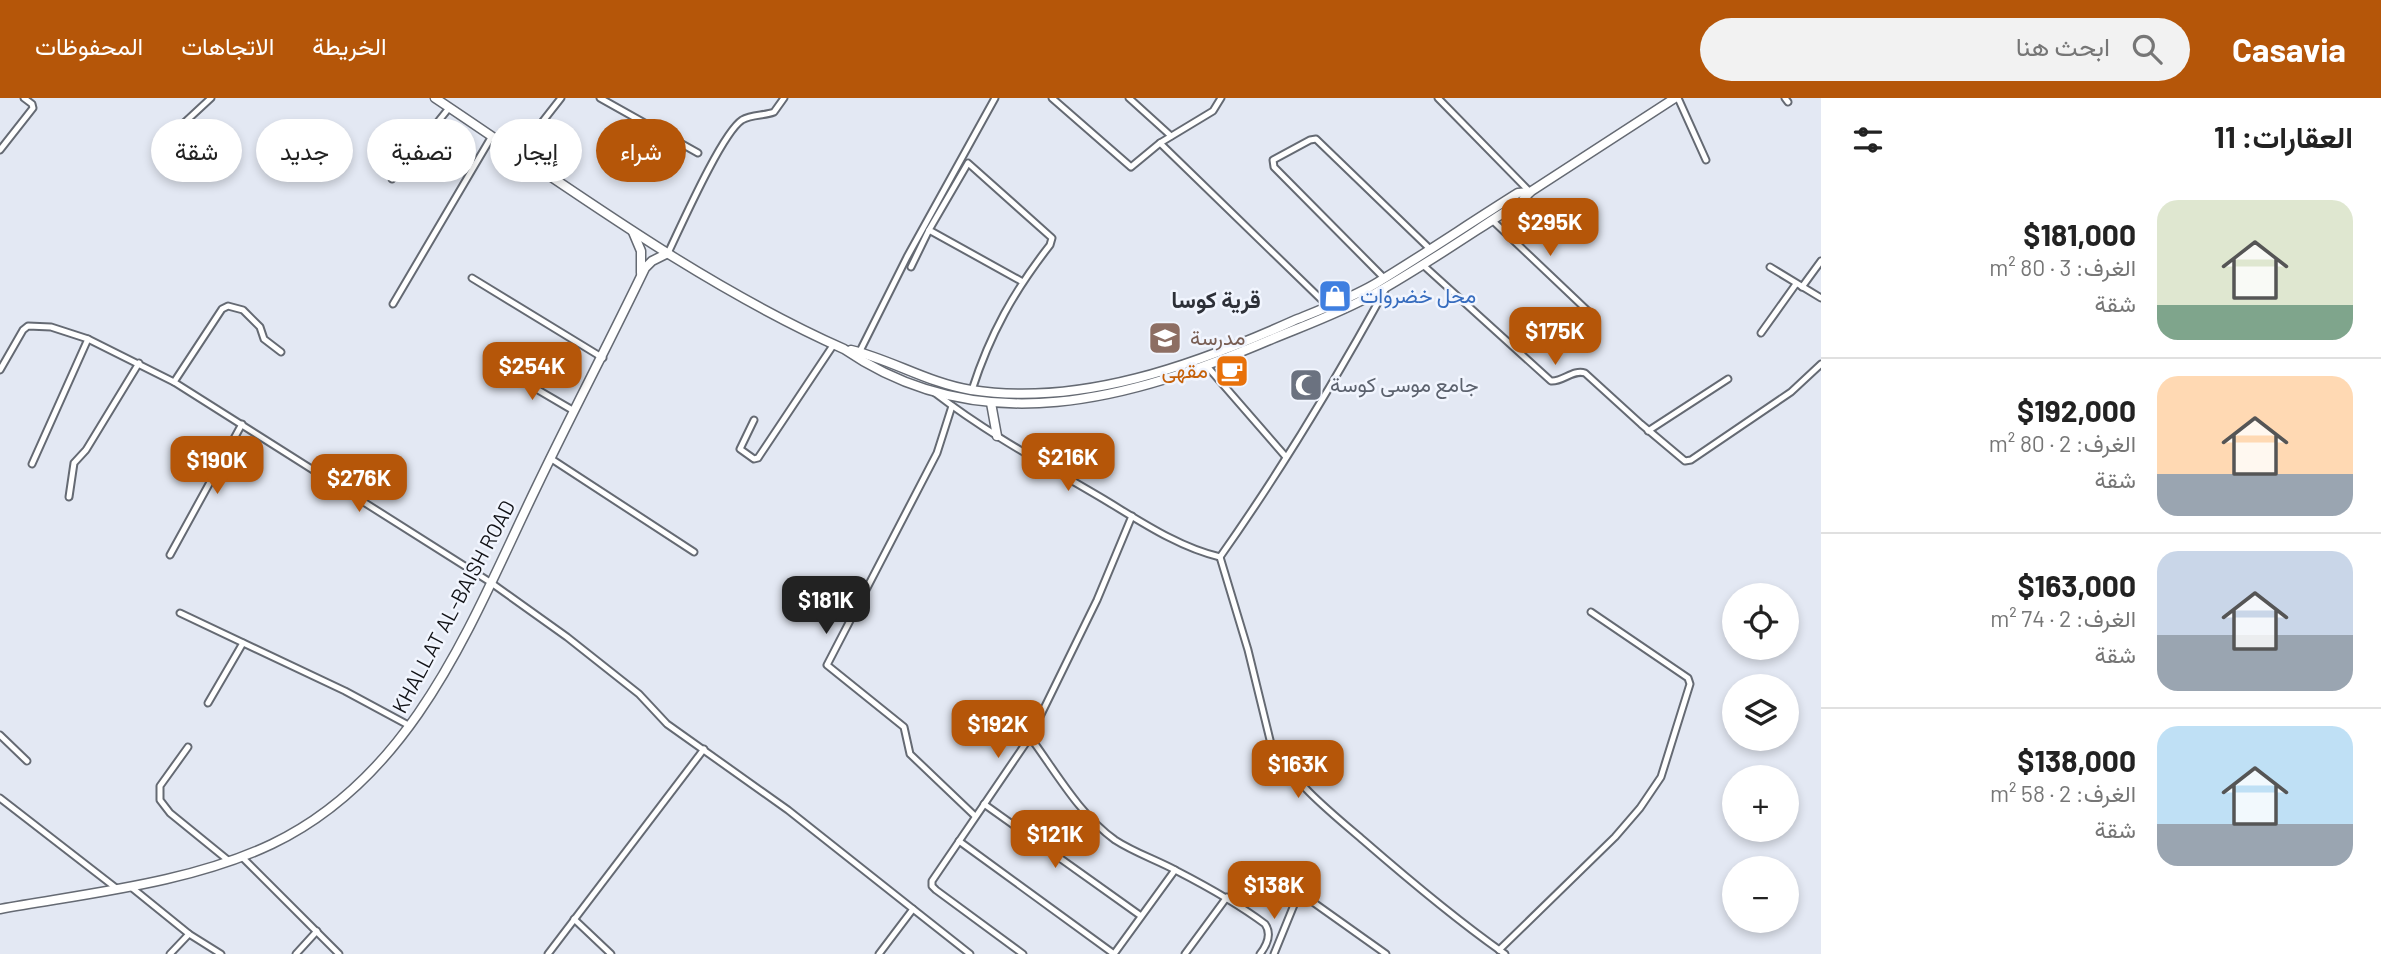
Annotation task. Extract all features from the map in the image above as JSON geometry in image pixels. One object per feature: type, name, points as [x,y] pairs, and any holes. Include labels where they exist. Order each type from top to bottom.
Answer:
[{"type":"street","points":[[0,150],[33,108],[24,98]]},
{"type":"street","points":[[188,119],[211,98]]},
{"type":"street","points":[[435,98],[490,135]]},
{"type":"street","points":[[545,119],[561,98]]},
{"type":"street","points":[[600,98],[698,153]]},
{"type":"street","points":[[641,276],[652,261],[668,253],[719,150],[738,123],[749,117],[774,112],[784,98]]},
{"type":"street","points":[[858,355],[907,257],[995,98]]},
{"type":"street","points":[[1052,98],[1129,167],[1160,143],[1213,111],[1221,98]]},
{"type":"street","points":[[1129,98],[1171,136]]},
{"type":"street","points":[[1438,98],[1530,192]]},
{"type":"street","points":[[1220,558],[1254,509],[1332,383],[1385,282],[1422,264],[1492,220],[1522,201],[1530,192],[1676,98],[1706,160]]},
{"type":"street","points":[[440,119],[449,108]]},
{"type":"street","points":[[393,304],[490,139]]},
{"type":"street","points":[[1385,282],[1274,167],[1273,160],[1316,139],[1430,249]]},
{"type":"street","points":[[1160,143],[1328,306]]},
{"type":"street","points":[[911,267],[966,163],[970,163],[1052,239],[1021,281],[985,351],[969,400]]},
{"type":"street","points":[[562,182],[668,253],[757,305],[934,392],[997,436],[1132,516],[1189,548],[1220,558]]},
{"type":"street","points":[[934,392],[991,403],[1022,405],[1069,401],[1180,369],[1206,365],[1369,292],[1518,192],[1530,192]]},
{"type":"street","points":[[1492,220],[1591,314]]},
{"type":"street","points":[[631,228],[641,251],[641,276]]},
{"type":"street","points":[[929,230],[1021,281]]},
{"type":"street","points":[[1761,333],[1821,261]]},
{"type":"street","points":[[1422,264],[1551,381],[1556,382],[1577,372],[1585,373],[1685,461],[1691,460],[1791,392],[1821,364]]},
{"type":"street","points":[[1770,267],[1821,299]]},
{"type":"street","name":"KHALLAT AL-BAISH ROAD","points":[[0,909],[129,886],[242,858],[306,825],[335,806],[380,764],[411,726],[450,659],[603,358],[641,276]]},
{"type":"street","points":[[472,278],[603,358]]},
{"type":"street","points":[[1180,369],[1328,306],[1369,292]]},
{"type":"street","points":[[174,383],[222,309],[228,306],[243,310],[260,327],[264,339],[281,352]]},
{"type":"street","points":[[0,370],[27,326],[51,327],[139,363],[174,383],[490,582],[567,637],[639,694],[667,724],[788,810],[970,954]]},
{"type":"street","points":[[32,464],[88,340]]},
{"type":"street","points":[[754,420],[740,449],[754,459],[758,457],[834,344]]},
{"type":"street","points":[[0,352],[7,355]]},
{"type":"street","points":[[858,355],[937,383],[971,390],[1019,394],[1068,391],[1155,376]]},
{"type":"street","points":[[69,497],[74,463],[86,450],[139,363]]},
{"type":"street","points":[[1206,365],[1286,457]]},
{"type":"street","points":[[504,370],[574,411]]},
{"type":"street","points":[[1648,430],[1728,379]]},
{"type":"street","points":[[1068,391],[1069,401]]},
{"type":"street","points":[[991,403],[997,436]]},
{"type":"street","points":[[952,406],[937,453],[827,665],[904,727],[910,754],[975,816]]},
{"type":"street","points":[[170,555],[242,424]]},
{"type":"street","points":[[550,458],[694,552]]},
{"type":"street","points":[[1023,954],[932,886],[932,881],[1030,737],[1097,600],[1132,516]]},
{"type":"street","points":[[1220,558],[1248,650],[1271,744],[1278,756],[1327,810],[1430,897],[1502,952],[1615,837],[1653,791],[1661,777],[1689,684],[1688,678],[1591,612]]},
{"type":"street","points":[[180,613],[411,726]]},
{"type":"street","points":[[208,703],[243,643]]},
{"type":"street","points":[[0,735],[27,761]]},
{"type":"street","points":[[1030,737],[1094,822],[1130,849],[1227,897],[1268,928],[1268,941],[1260,954]]},
{"type":"street","points":[[188,747],[160,786],[160,800],[170,813],[229,861]]},
{"type":"street","points":[[548,954],[704,749]]},
{"type":"street","points":[[0,798],[116,888]]},
{"type":"street","points":[[984,804],[1141,916]]},
{"type":"street","points":[[958,841],[1114,954],[1175,870]]},
{"type":"street","points":[[242,858],[339,954]]},
{"type":"street","points":[[129,886],[189,934],[221,954]]},
{"type":"street","points":[[1274,954],[1296,900],[1303,895],[1386,954]]},
{"type":"street","points":[[1185,954],[1227,897]]},
{"type":"street","points":[[879,954],[913,909]]},
{"type":"street","points":[[574,919],[611,954]]},
{"type":"street","points":[[296,954],[317,931]]},
{"type":"street","points":[[170,954],[189,934]]},
{"type":"place","name":"محل خضروات","points":[[1335,296]]},
{"type":"place","name":"مدرسة","points":[[1165,338]]},
{"type":"place","name":"مقهى","points":[[1232,371]]},
{"type":"place","name":"جامع موسى كوسة","points":[[1306,385]]},
{"type":"district","name":"قرية كوسا","points":[[1216,300]]}]
